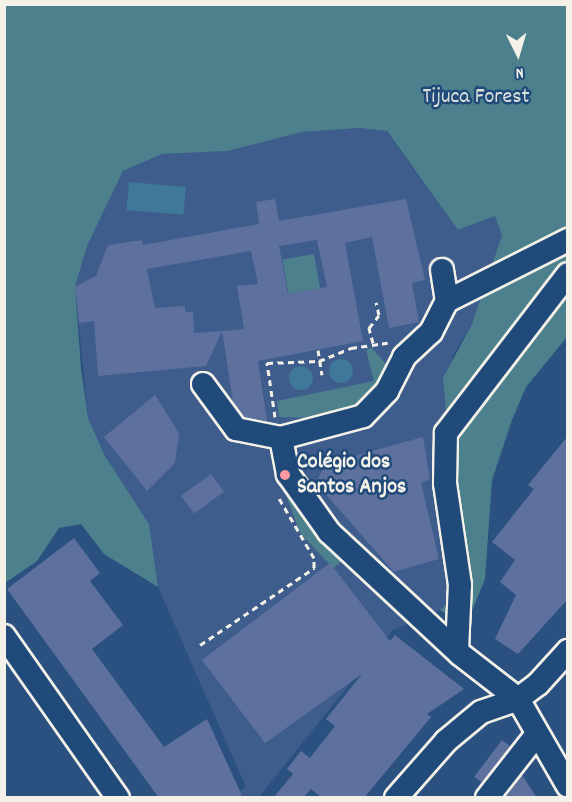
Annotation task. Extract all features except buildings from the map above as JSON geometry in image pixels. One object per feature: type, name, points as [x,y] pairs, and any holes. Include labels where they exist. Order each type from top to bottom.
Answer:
[{"type":"street","points":[[203,384],[228,425],[277,436],[370,412],[404,357],[431,332],[447,301],[567,240]]},
{"type":"street","points":[[442,270],[447,301]]},
{"type":"street","points":[[457,650],[460,585],[445,483],[446,433],[567,274]]},
{"type":"street","points":[[277,436],[288,474],[329,532],[457,650],[518,699],[567,786]]},
{"type":"street","points":[[4,636],[118,798]]},
{"type":"street","points":[[396,798],[481,712],[518,699],[567,651]]},
{"type":"street","points":[[487,798],[537,734]]},
{"type":"path","points":[[373,343],[369,328],[379,315],[376,302]]},
{"type":"path","points":[[277,436],[267,363],[319,361],[373,343],[391,343]]},
{"type":"path","points":[[318,350],[322,375]]},
{"type":"path","points":[[200,645],[314,568],[314,558],[276,491]]},
{"type":"shaded area","name":"Colégio dos Santos Anjos","points":[[360,128],[386,131],[458,230],[496,216],[502,235],[472,324],[452,357],[462,589],[440,610],[393,630],[259,797],[233,797],[246,787],[158,587],[149,524],[105,456],[88,418],[75,287],[87,246],[123,171],[162,154],[228,151],[302,132]]},
{"type":"shaded area","points":[[129,182],[186,187],[183,215],[127,210]]},
{"type":"shaded area","points":[[341,359],[350,362],[353,371],[350,380],[341,383],[332,380],[329,371],[332,362]]},
{"type":"shaded area","points":[[301,366],[310,369],[313,378],[310,387],[301,390],[292,387],[289,378],[292,369]]},
{"type":"green space","name":"Tijuca Forest","points":[[4,5],[567,5],[567,337],[526,387],[512,420],[492,480],[485,579],[470,616],[456,620],[440,610],[462,589],[443,378],[472,324],[502,235],[495,216],[458,230],[387,131],[360,128],[302,132],[228,151],[162,154],[123,171],[87,246],[75,287],[81,368],[88,418],[105,456],[149,524],[158,587],[104,554],[81,524],[59,528],[37,561],[5,583]]},
{"type":"green space","points":[[314,254],[320,288],[289,294],[282,260]]},
{"type":"green space","points":[[372,348],[386,364],[386,376],[365,406],[313,418],[279,417],[277,401],[374,381],[366,350]]},
{"type":"green space","points":[[276,467],[295,504],[345,559],[333,568],[300,533]]},
{"type":"place","name":"Colégio dos Santos Anjos","points":[[285,475]]}]
